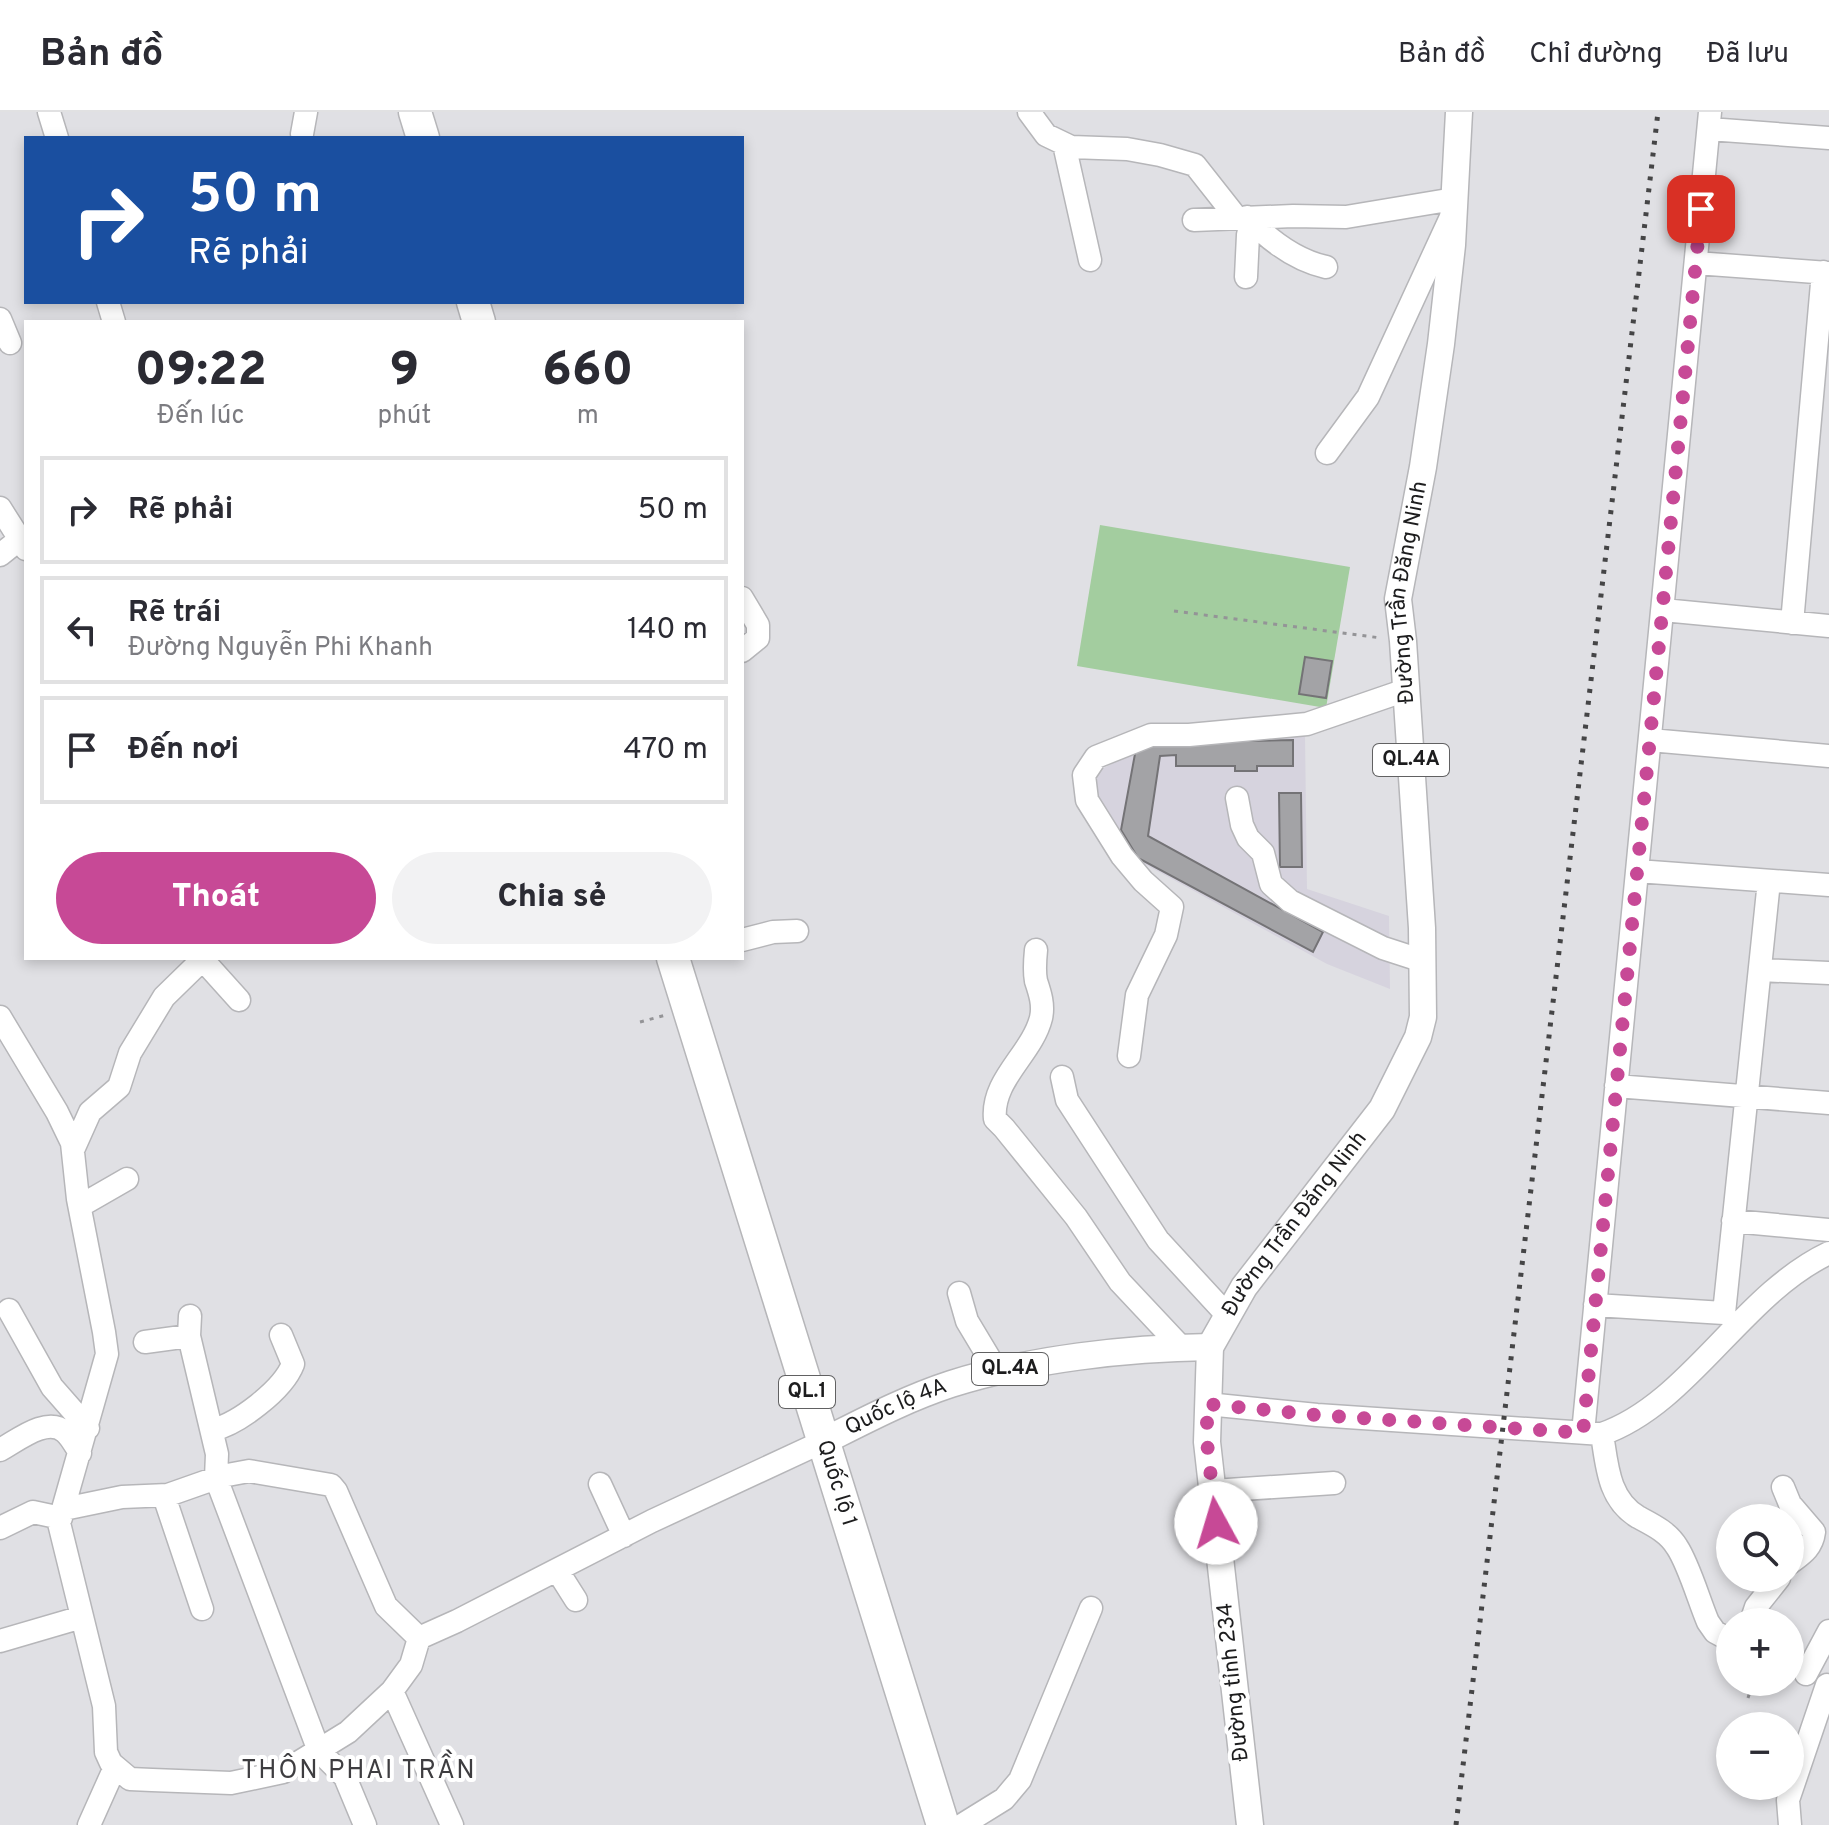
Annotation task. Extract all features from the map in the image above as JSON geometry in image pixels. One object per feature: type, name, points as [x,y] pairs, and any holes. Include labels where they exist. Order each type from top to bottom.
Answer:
[{"type":"highway","points":[[415,112],[422,136]]},
{"type":"highway","name":"Quốc lộ 1","points":[[675,960],[943,1825]]},
{"type":"main road","name":"Đường Trần Đăng Ninh","points":[[1210,1347],[1244,1287],[1382,1109],[1418,1037],[1423,1017],[1423,961],[1398,599],[1430,421],[1452,245],[1459,112]]},
{"type":"main road","name":"Quốc lộ 4A","points":[[822,1442],[890,1407],[997,1371],[1147,1348],[1210,1347]]},
{"type":"main road","name":"Đường tỉnh 234","points":[[1210,1347],[1207,1442],[1250,1825]]},
{"type":"street","points":[[49,112],[56,136]]},
{"type":"street","points":[[1029,112],[1046,135],[1071,147],[1149,153],[1195,165],[1245,219],[1277,244],[1308,263],[1326,267]]},
{"type":"street","points":[[1716,1633],[1708,1622],[1678,1547],[1663,1531],[1627,1508],[1607,1474],[1593,1434],[1595,1305],[1710,121],[1829,138]]},
{"type":"street","points":[[1064,144],[1090,260]]},
{"type":"street","points":[[1194,220],[1346,217],[1453,206],[1368,397],[1327,453]]},
{"type":"street","points":[[1245,219],[1248,235],[1246,277]]},
{"type":"street","points":[[1696,263],[1826,272],[1818,452],[1792,623]]},
{"type":"street","points":[[0,319],[10,343]]},
{"type":"street","points":[[0,508],[23,544],[0,555]]},
{"type":"street","points":[[744,601],[758,625],[758,638],[744,649]]},
{"type":"street","points":[[1663,610],[1829,626]]},
{"type":"street","points":[[1129,1056],[1137,995],[1166,935],[1172,907],[1143,881],[1122,856],[1087,800],[1084,775],[1096,757],[1151,735],[1189,735],[1307,724],[1406,690]]},
{"type":"street","points":[[1650,740],[1829,756]]},
{"type":"street","points":[[1237,798],[1242,825],[1248,838],[1263,853],[1271,884],[1290,901],[1383,948],[1423,961]]},
{"type":"street","points":[[1637,871],[1829,885]]},
{"type":"street","points":[[1595,1305],[1724,1313],[1769,881]]},
{"type":"street","points":[[744,939],[773,932],[797,931]]},
{"type":"street","points":[[1036,950],[1035,971],[1041,1017],[1001,1088],[994,1107],[995,1119],[1076,1217],[1120,1282],[1182,1348]]},
{"type":"street","points":[[73,1150],[90,1112],[119,1087],[130,1053],[164,997],[203,960]]},
{"type":"street","points":[[205,960],[239,1000]]},
{"type":"street","points":[[1760,970],[1829,973]]},
{"type":"street","points":[[0,1017],[72,1143],[80,1206],[107,1354],[59,1523],[104,1706],[106,1752],[115,1767],[130,1779],[231,1783],[283,1772],[348,1732],[392,1691],[411,1665],[419,1638],[822,1442]]},
{"type":"street","points":[[1062,1077],[1067,1100],[1158,1240],[1228,1316]]},
{"type":"street","points":[[1616,1086],[1829,1103]]},
{"type":"street","points":[[80,1206],[127,1179]]},
{"type":"street","points":[[1733,1221],[1829,1230]]},
{"type":"street","points":[[1207,1404],[1317,1415],[1593,1434],[1621,1428],[1640,1417],[1677,1384],[1767,1295],[1829,1253]]},
{"type":"street","points":[[959,1293],[967,1321],[997,1371]]},
{"type":"street","points":[[9,1310],[52,1387],[88,1428]]},
{"type":"street","points":[[145,1342],[190,1326],[217,1454],[216,1478],[319,1751],[345,1777],[365,1825]]},
{"type":"street","points":[[212,1430],[238,1419],[271,1393],[290,1372],[293,1364],[281,1335]]},
{"type":"street","points":[[0,1450],[44,1426],[54,1426],[65,1431],[80,1453]]},
{"type":"street","points":[[0,1528],[33,1512],[62,1513],[122,1497],[164,1496],[216,1478],[249,1471],[331,1485],[386,1606],[419,1638]]},
{"type":"street","points":[[1213,1491],[1334,1483]]},
{"type":"street","points":[[600,1484],[624,1536]]},
{"type":"street","points":[[1783,1487],[1790,1504]]},
{"type":"street","points":[[164,1496],[202,1609]]},
{"type":"street","points":[[1804,1520],[1814,1532],[1804,1553]]},
{"type":"street","points":[[557,1570],[576,1600]]},
{"type":"street","points":[[1756,1608],[1768,1592]]},
{"type":"street","points":[[962,1825],[1004,1799],[1020,1780],[1091,1608]]},
{"type":"street","points":[[0,1641],[82,1617]]},
{"type":"street","points":[[1804,1662],[1829,1631]]},
{"type":"street","points":[[1790,1825],[1788,1800],[1828,1686],[1804,1672]]},
{"type":"street","points":[[392,1691],[452,1825]]},
{"type":"street","points":[[89,1825],[115,1767]]},
{"type":"path","points":[[1174,611],[1403,641]]},
{"type":"shaded area","points":[[1305,735],[1307,889],[1389,916],[1390,989],[1327,964],[1130,856],[1098,801],[1094,788],[1098,771],[1159,740]]},
{"type":"green space","points":[[1100,525],[1350,567],[1326,708],[1077,666]]},
{"type":"building","points":[[1305,657],[1332,661],[1326,698],[1299,694]]},
{"type":"building","points":[[1293,740],[1293,766],[1257,766],[1257,771],[1235,771],[1235,766],[1176,766],[1176,755],[1160,756],[1148,836],[1323,932],[1313,952],[1138,858],[1121,830],[1137,743]]},
{"type":"building","points":[[1279,793],[1301,793],[1302,867],[1280,867]]},
{"type":"railway","points":[[1456,1825],[1658,112]]},
{"type":"district","name":"THÔN PHAI TRẦN","points":[[359,1771]]},
{"type":"route","points":[[1216,1523],[1207,1442],[1207,1404],[1317,1415],[1583,1433],[1701,209]]}]
